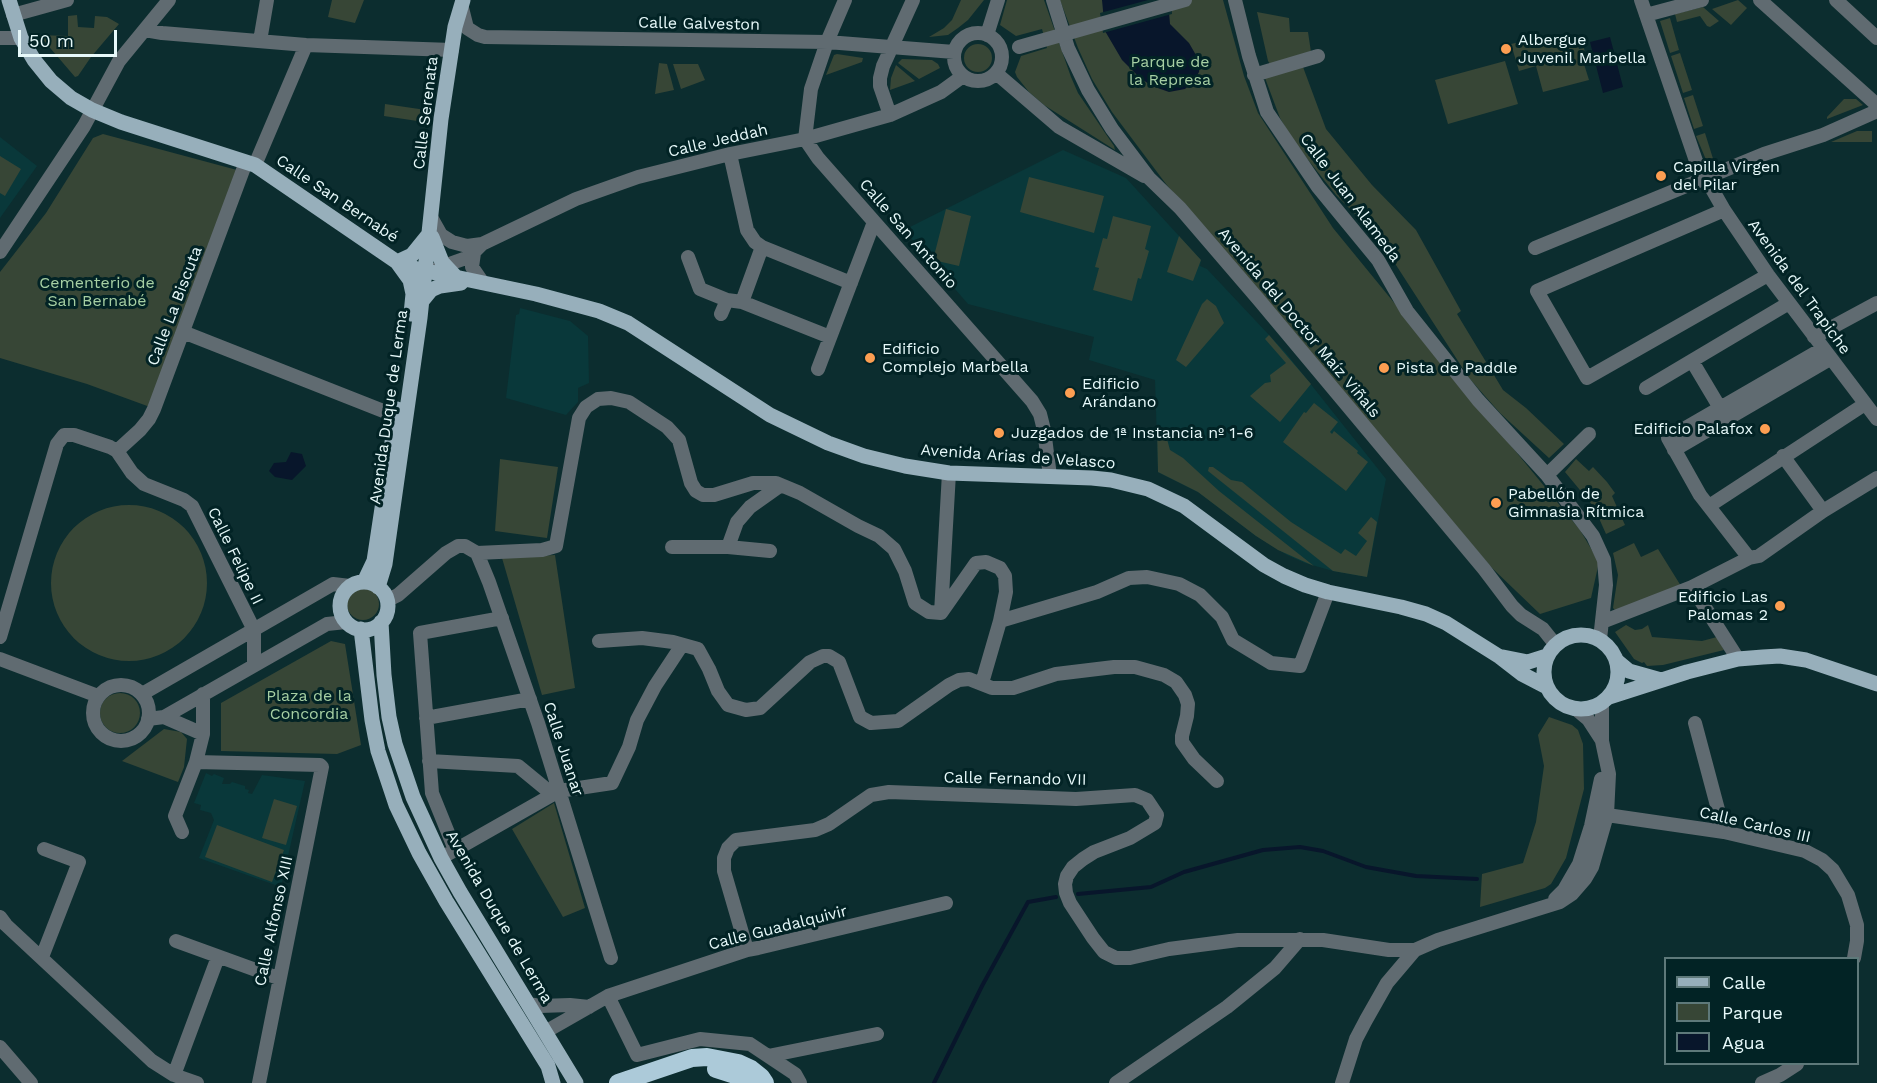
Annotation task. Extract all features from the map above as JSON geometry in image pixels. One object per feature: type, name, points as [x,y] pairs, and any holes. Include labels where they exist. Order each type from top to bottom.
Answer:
[{"type":"highway","points":[[618,1083],[692,1058],[707,1057],[738,1063],[751,1069],[765,1083]]},
{"type":"highway","points":[[657,1083],[693,1070],[708,1068],[723,1070],[747,1083]]},
{"type":"main road","name":"Calle San Bernabé","points":[[9,0],[21,38],[34,60],[51,81],[71,98],[121,122],[251,164],[397,262],[425,278]]},
{"type":"main road","name":"Calle Serenata","points":[[431,225],[441,119],[456,27],[463,4]]},
{"type":"main road","points":[[411,315],[413,294],[410,279],[397,262],[412,255],[431,225]]},
{"type":"main road","points":[[411,315],[425,278],[448,273],[439,257],[431,225]]},
{"type":"main road","name":"Avenida Duque de Lerma","points":[[364,585],[385,564],[431,225]]},
{"type":"main road","name":"Avenida Arias de Velasco","points":[[448,273],[599,311],[628,323],[715,381],[796,428],[864,456],[949,473],[1111,480],[1148,489],[1184,507],[1264,565],[1305,585],[1401,607],[1446,623],[1500,657],[1522,674],[1547,687]]},
{"type":"main road","points":[[422,300],[431,290],[447,284],[483,283]]},
{"type":"main road","name":"Avenida Duque de Lerma","points":[[364,585],[374,561],[411,315]]},
{"type":"main road","points":[[364,585],[388,600],[388,610],[375,627],[361,629],[346,622],[340,607],[341,599],[364,585]]},
{"type":"main road","name":"Avenida Duque de Lerma","points":[[381,622],[384,675],[395,744],[412,797],[441,858],[576,1083]]},
{"type":"main road","name":"Avenida Duque de Lerma","points":[[361,629],[378,751],[396,805],[409,835],[446,901],[548,1066],[553,1083]]},
{"type":"main road","points":[[1606,700],[1617,681],[1617,661],[1614,653],[1600,639],[1574,634],[1551,650],[1544,669],[1547,687],[1559,702],[1576,709],[1585,709],[1661,680],[1738,659],[1780,656],[1794,658],[1820,664],[1877,684]]},
{"type":"main road","name":"Avenida Arias de Velasco","points":[[1500,657],[1528,662],[1551,650]]},
{"type":"main road","points":[[1617,661],[1629,671],[1661,680]]},
{"type":"street","points":[[13,15],[67,0]]},
{"type":"street","points":[[0,252],[84,126],[119,61],[169,0]]},
{"type":"street","points":[[260,41],[267,0]]},
{"type":"street","points":[[805,139],[811,89],[826,42],[845,0]]},
{"type":"street","points":[[890,115],[880,86],[883,66],[913,0]]},
{"type":"street","points":[[987,35],[998,0]]},
{"type":"street","name":"Avenida del Doctor Maíz Viñals","points":[[1053,0],[1068,48],[1088,90],[1112,129],[1149,178],[1180,208],[1312,363],[1512,606],[1521,615],[1543,629],[1551,650]]},
{"type":"street","points":[[1002,51],[1185,0]]},
{"type":"street","name":"Calle Juan Alameda","points":[[1235,0],[1254,75],[1267,112],[1318,187],[1378,260],[1407,311],[1478,400],[1547,475],[1593,536],[1604,560],[1606,585],[1600,639]]},
{"type":"street","name":"Avenida del Trapiche","points":[[1641,0],[1696,161],[1724,210],[1768,274],[1877,419]]},
{"type":"street","points":[[1646,15],[1702,0]]},
{"type":"street","points":[[1760,0],[1877,105]]},
{"type":"street","points":[[1836,0],[1877,38]]},
{"type":"street","name":"Calle Galveston","points":[[463,4],[467,28],[485,37],[826,42],[892,49],[954,52]]},
{"type":"street","points":[[145,30],[306,45],[452,50]]},
{"type":"street","points":[[980,33],[987,35],[999,44],[1002,51],[1000,66],[991,78],[977,81],[963,76],[955,66],[954,52],[966,36],[980,33]]},
{"type":"street","points":[[0,38],[21,38]]},
{"type":"street","name":"Calle La Biscuta","points":[[117,451],[149,419],[251,164],[306,45]]},
{"type":"street","points":[[1254,75],[1318,56]]},
{"type":"street","points":[[996,73],[1059,127],[1149,178]]},
{"type":"street","name":"Calle Jeddah","points":[[448,273],[478,248],[557,208],[628,180],[730,154],[805,139],[890,115],[941,92],[963,76]]},
{"type":"street","points":[[1535,248],[1764,154],[1823,135],[1877,111]]},
{"type":"street","name":"Calle San Antonio","points":[[805,139],[818,158],[1032,400],[1040,414],[1044,430],[1050,476]]},
{"type":"street","points":[[730,154],[747,230],[755,242],[762,247],[851,283]]},
{"type":"street","points":[[1724,210],[1537,291],[1587,378],[1768,274]]},
{"type":"street","points":[[818,369],[874,222]]},
{"type":"street","name":"Calle Jeddah","points":[[431,225],[452,242],[478,248]]},
{"type":"street","points":[[742,302],[762,247]]},
{"type":"street","points":[[478,248],[471,262],[483,283]]},
{"type":"street","points":[[688,257],[700,289],[727,300],[742,302],[830,337]]},
{"type":"street","points":[[721,314],[727,300]]},
{"type":"street","points":[[1646,388],[1789,303]]},
{"type":"street","points":[[1671,444],[1822,348],[1877,303]]},
{"type":"street","points":[[183,332],[396,416]]},
{"type":"street","points":[[1671,444],[1720,408],[1822,348]]},
{"type":"street","points":[[1692,361],[1720,408]]},
{"type":"street","points":[[388,600],[398,595],[446,553],[458,546],[465,546],[477,554],[542,550],[556,546],[579,418],[586,407],[598,399],[611,398],[629,402],[667,427],[679,440],[691,483],[696,491],[703,495],[714,495],[753,483],[781,485],[879,536],[894,549],[905,572],[915,603],[929,612],[941,613]]},
{"type":"street","points":[[1709,506],[1865,404]]},
{"type":"street","points":[[1547,475],[1589,434]]},
{"type":"street","points":[[0,637],[57,444],[64,435],[74,435],[117,451]]},
{"type":"street","points":[[1671,444],[1700,495],[1749,558]]},
{"type":"street","name":"Calle Felipe II","points":[[117,451],[132,473],[144,484],[184,500],[192,506],[254,630],[254,664]]},
{"type":"street","points":[[1783,456],[1823,511]]},
{"type":"street","points":[[941,613],[949,473]]},
{"type":"street","points":[[1602,622],[1692,588],[1749,558],[1759,556],[1823,511],[1877,478]]},
{"type":"street","points":[[728,547],[737,522],[750,507],[781,485]]},
{"type":"street","points":[[672,547],[728,547],[770,551]]},
{"type":"street","name":"Calle Juanar","points":[[477,554],[530,699],[556,792],[611,958]]},
{"type":"street","points":[[941,613],[976,563],[986,562],[1000,568],[1005,576],[1006,592],[982,683]]},
{"type":"street","points":[[1000,621],[1096,592],[1129,578],[1147,577],[1179,584],[1200,595],[1222,617],[1233,640],[1271,663],[1300,666],[1328,592]]},
{"type":"street","points":[[141,694],[333,584],[364,585]]},
{"type":"street","points":[[1692,588],[1738,659]]},
{"type":"street","points":[[455,850],[432,793],[420,633],[502,618]]},
{"type":"street","points":[[148,719],[164,717],[327,624],[346,622]]},
{"type":"street","points":[[599,641],[642,638],[698,650],[718,691],[728,705],[746,710],[760,708],[810,662],[823,656],[829,656],[839,662],[860,717],[872,723],[898,721],[959,680],[969,679],[992,688],[1013,688],[1056,674],[1114,667],[1135,667],[1164,675],[1176,682],[1185,694],[1188,704],[1182,736],[1185,748],[1217,781]]},
{"type":"street","points":[[441,858],[556,792],[612,783],[629,747],[637,720],[655,686],[682,645]]},
{"type":"street","points":[[0,659],[98,696]]},
{"type":"street","points":[[120,685],[135,689],[141,694],[149,710],[148,719],[139,734],[131,739],[113,740],[98,730],[94,722],[94,704],[105,690],[120,685]]},
{"type":"street","points":[[182,832],[175,816],[204,734],[203,694]]},
{"type":"street","points":[[426,718],[530,699]]},
{"type":"street","name":"Calle Fernando VII","points":[[747,950],[724,871],[724,858],[728,848],[736,840],[749,837],[815,831],[872,795],[889,792],[1076,799],[1135,795],[1147,800],[1157,815],[1155,823],[1147,830],[1094,852],[1073,867],[1067,876],[1066,892],[1070,903],[1104,952],[1116,958],[1130,958],[1169,949],[1238,940],[1323,940],[1389,951],[1415,950],[1438,940],[1560,902],[1572,894],[1607,815],[1609,774],[1602,741],[1606,700]]},
{"type":"street","name":"Calle Fernando VII","points":[[1576,709],[1588,719],[1602,741]]},
{"type":"street","points":[[164,717],[204,734]]},
{"type":"street","points":[[1695,723],[1724,832]]},
{"type":"street","name":"Calle Fernando VII","points":[[1584,868],[1586,844],[1599,796],[1605,759]]},
{"type":"street","points":[[429,761],[518,766],[556,792]]},
{"type":"street","name":"Calle Alfonso XIII","points":[[196,762],[320,765],[322,767],[278,978],[259,1083]]},
{"type":"street","points":[[1599,796],[1607,815]]},
{"type":"street","name":"Calle Fernando VII","points":[[1586,844],[1607,815]]},
{"type":"street","name":"Calle Carlos III","points":[[1607,815],[1724,832],[1805,851],[1822,860],[1833,870],[1848,895],[1857,925],[1854,957]]},
{"type":"street","points":[[42,957],[78,862],[44,849]]},
{"type":"street","name":"Calle Guadalquivir","points":[[545,1032],[608,996],[747,950],[946,903]]},
{"type":"street","points":[[0,917],[152,1061],[174,1075],[197,1083]]},
{"type":"street","points":[[1116,1083],[1227,1007],[1275,968],[1300,939]]},
{"type":"street","points":[[176,941],[278,978]]},
{"type":"street","points":[[1342,1083],[1356,1039],[1366,1020],[1387,983],[1415,950]]},
{"type":"street","points":[[174,1075],[218,957]]},
{"type":"street","points":[[608,996],[637,1055],[700,1039],[750,1044],[795,1074],[800,1083]]},
{"type":"street","points":[[528,1004],[589,1007]]},
{"type":"street","points":[[768,1056],[877,1034]]},
{"type":"street","points":[[0,1047],[31,1083]]},
{"type":"street","points":[[1762,1083],[1795,1065]]},
{"type":"shaded area","points":[[0,137],[37,166],[0,218]]},
{"type":"shaded area","points":[[1063,150],[1126,178],[1201,260],[1200,266],[1207,269],[1286,353],[1386,479],[1367,577],[1333,571],[1287,555],[1256,536],[1198,492],[1158,472],[1155,380],[1089,360],[1094,337],[968,304],[904,230]]},
{"type":"shaded area","points":[[520,308],[570,321],[588,336],[589,383],[578,388],[578,402],[566,415],[506,398],[516,315],[519,314]]},
{"type":"shaded area","points":[[206,773],[224,778],[222,784],[232,782],[245,786],[245,789],[249,790],[248,793],[252,794],[262,775],[305,781],[281,887],[199,858],[214,820],[211,813],[200,810],[201,805],[194,803]]},
{"type":"green space","points":[[332,0],[364,0],[355,23],[328,17]]},
{"type":"green space","points":[[961,0],[984,0],[968,20],[948,35],[929,37],[952,20]]},
{"type":"green space","points":[[1007,0],[1044,0],[1078,93],[1115,150],[1044,105],[1017,77],[1015,72],[1021,56],[1047,48],[1042,29],[1016,36],[1000,25]]},
{"type":"green space","name":"Parque de la Represa","points":[[1060,0],[1223,0],[1244,76],[1258,113],[1333,228],[1580,530],[1599,562],[1591,598],[1540,614],[1492,568],[1166,184],[1112,112],[1092,79]]},
{"type":"green space","points":[[1738,0],[1747,8],[1731,25],[1712,9]]},
{"type":"green space","points":[[1703,7],[1719,21],[1710,27],[1700,16],[1677,22],[1675,14]]},
{"type":"green space","points":[[1257,12],[1289,18],[1290,32],[1308,32],[1311,52],[1270,64]]},
{"type":"green space","points":[[77,15],[78,27],[94,28],[95,16],[107,17],[119,24],[75,77],[39,35],[68,36],[68,16]]},
{"type":"green space","points":[[1670,18],[1679,50],[1670,53],[1660,21]]},
{"type":"green space","points":[[1574,35],[1579,49],[1584,48],[1587,63],[1584,64],[1589,80],[1543,92],[1536,66],[1519,71],[1511,44],[1528,40],[1530,47]]},
{"type":"green space","points":[[978,44],[988,48],[992,58],[988,68],[978,72],[968,68],[964,58],[968,48]]},
{"type":"green space","points":[[1680,53],[1692,90],[1683,93],[1671,56]]},
{"type":"green space","points":[[834,55],[863,58],[862,62],[826,75]]},
{"type":"green space","points":[[902,59],[932,60],[940,68],[919,79],[898,63]]},
{"type":"green space","points":[[1505,61],[1518,104],[1448,124],[1435,80]]},
{"type":"green space","points":[[659,63],[667,64],[674,90],[655,94]]},
{"type":"green space","points":[[673,64],[698,64],[705,80],[681,89]]},
{"type":"green space","points":[[896,65],[915,81],[890,90],[891,78]]},
{"type":"green space","points":[[1303,67],[1326,129],[1372,185],[1416,230],[1461,311],[1457,314],[1503,390],[1564,444],[1549,458],[1500,413],[1469,378],[1385,248],[1336,195],[1293,141],[1280,118],[1265,78]]},
{"type":"green space","points":[[1693,95],[1703,126],[1694,129],[1684,98]]},
{"type":"green space","points":[[1844,99],[1856,99],[1863,105],[1827,119],[1827,117]]},
{"type":"green space","points":[[385,104],[426,110],[424,122],[384,116]]},
{"type":"green space","points":[[1857,131],[1872,131],[1872,142],[1831,142]]},
{"type":"green space","points":[[1705,133],[1715,165],[1707,162],[1696,136]]},
{"type":"green space","name":"Cementerio de San Bernabé","points":[[103,134],[237,170],[150,407],[87,384],[0,358],[0,272],[46,213],[93,138]]},
{"type":"green space","points":[[0,156],[21,169],[5,196],[0,193]]},
{"type":"green space","points":[[1029,177],[1104,196],[1094,233],[1020,212]]},
{"type":"green space","points":[[946,209],[971,216],[959,266],[933,260]]},
{"type":"green space","points":[[1113,216],[1151,226],[1145,249],[1149,251],[1132,301],[1093,290],[1099,268],[1095,267],[1103,238],[1107,239]]},
{"type":"green space","points":[[1179,236],[1201,260],[1193,281],[1167,272]]},
{"type":"green space","points":[[1207,299],[1216,306],[1224,323],[1186,367],[1176,360],[1202,304]]},
{"type":"green space","points":[[1269,335],[1311,384],[1280,422],[1250,396],[1265,383],[1271,382],[1270,375],[1286,363],[1265,339]]},
{"type":"green space","points":[[1314,403],[1338,422],[1330,432],[1332,434],[1334,431],[1368,462],[1346,491],[1283,442],[1304,412],[1306,413]]},
{"type":"green space","points":[[1157,427],[1164,428],[1170,450],[1183,458],[1219,491],[1314,566],[1278,550],[1198,492],[1158,472]]},
{"type":"green space","points":[[500,459],[558,467],[547,538],[495,531]]},
{"type":"green space","points":[[1576,459],[1589,471],[1593,467],[1607,482],[1615,493],[1612,496],[1625,525],[1606,534],[1594,507],[1565,472]]},
{"type":"green space","points":[[1209,467],[1213,467],[1231,480],[1242,482],[1291,522],[1341,554],[1345,549],[1356,556],[1367,541],[1358,533],[1371,517],[1377,522],[1367,577],[1333,571],[1208,471]]},
{"type":"green space","points":[[129,505],[144,506],[159,511],[184,528],[201,553],[206,568],[206,598],[201,613],[184,638],[159,655],[144,660],[129,661],[114,660],[99,655],[74,638],[57,613],[52,598],[51,583],[52,568],[57,553],[74,528],[99,511],[114,506]]},
{"type":"green space","points":[[1634,543],[1641,557],[1658,549],[1681,586],[1616,611],[1613,608],[1618,575],[1613,553]]},
{"type":"green space","points":[[555,555],[575,688],[542,695],[502,558]]},
{"type":"green space","points":[[363,588],[374,593],[379,604],[374,615],[363,620],[352,615],[347,604],[352,593]]},
{"type":"green space","points":[[1626,625],[1635,630],[1648,625],[1652,637],[1702,641],[1717,637],[1724,650],[1663,665],[1647,666],[1644,662],[1634,659],[1615,632]]},
{"type":"green space","name":"Plaza de la Concordia","points":[[331,641],[345,644],[361,745],[337,754],[221,751],[221,703]]},
{"type":"green space","points":[[120,693],[134,699],[140,713],[134,727],[120,733],[106,727],[100,713],[106,699]]},
{"type":"green space","points":[[1549,717],[1572,725],[1578,730],[1583,744],[1584,789],[1566,858],[1551,884],[1545,888],[1480,907],[1482,874],[1523,863],[1536,822],[1544,766],[1538,735]]},
{"type":"green space","points":[[164,729],[181,732],[187,739],[184,767],[178,782],[122,761]]},
{"type":"green space","points":[[274,799],[297,806],[286,845],[262,838]]},
{"type":"green space","points":[[554,803],[585,908],[563,917],[512,829]]},
{"type":"green space","points":[[217,825],[284,850],[272,882],[205,857]]},
{"type":"water","points":[[1102,0],[1168,0],[1170,24],[1189,43],[1200,62],[1199,72],[1194,81],[1185,89],[1169,92],[1152,86],[1140,78],[1122,60],[1105,31]]},
{"type":"water","points":[[1610,37],[1623,87],[1603,93],[1590,42]]},
{"type":"water","points":[[291,452],[302,454],[306,466],[292,480],[275,477],[269,471],[274,463],[286,462]]},
{"type":"pier","points":[[1148,0],[1171,0],[1172,14],[1103,33],[1100,13]]},
{"type":"waterway","points":[[1078,894],[1151,887],[1184,872],[1263,850],[1300,847],[1323,851],[1366,867],[1416,876],[1477,879]]},
{"type":"waterway","points":[[934,1083],[982,986],[1028,902],[1056,897]]},
{"type":"place","name":"Albergue Juvenil Marbella","points":[[1506,49]]},
{"type":"place","name":"Capilla Virgen del Pilar","points":[[1661,176]]},
{"type":"place","name":"Edificio Complejo Marbella","points":[[870,358]]},
{"type":"place","name":"Pista de Paddle","points":[[1384,368]]},
{"type":"place","name":"Edificio Arándano","points":[[1070,393]]},
{"type":"place","name":"Edificio Palafox","points":[[1765,429]]},
{"type":"place","name":"Juzgados de 1ª Instancia nº 1-6","points":[[999,433]]},
{"type":"place","name":"Pabellón de Gimnasia Rítmica","points":[[1496,503]]},
{"type":"place","name":"Edificio Las Palomas 2","points":[[1780,606]]}]
